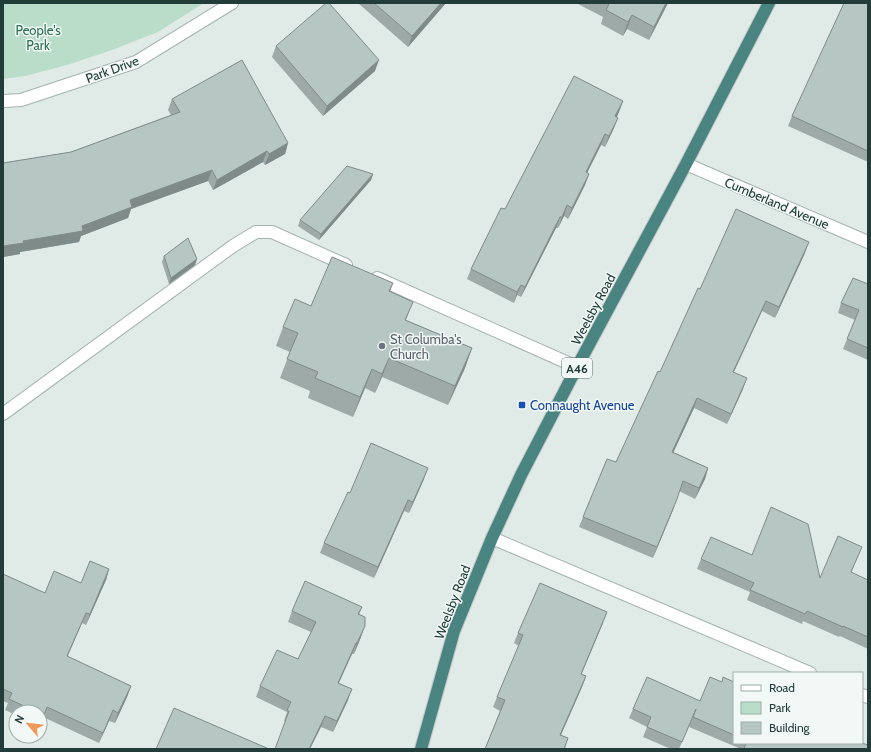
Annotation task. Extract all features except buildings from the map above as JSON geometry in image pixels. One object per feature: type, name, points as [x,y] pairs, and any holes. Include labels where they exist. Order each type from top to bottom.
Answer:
[{"type":"highway","name":"Weelsby Road","points":[[421,749],[454,632],[492,538],[521,475],[686,164],[769,3]]},
{"type":"street","name":"Park Drive","points":[[3,101],[21,100],[136,62],[232,3]]},
{"type":"street","name":"Cumberland Avenue","points":[[686,164],[868,242]]},
{"type":"street","points":[[3,414],[226,251],[256,232],[272,232],[578,367]]},
{"type":"street","points":[[492,538],[808,672]]},
{"type":"green space","name":"People's Park","points":[[3,3],[204,3],[158,32],[112,50],[67,65],[25,76],[3,79]]},
{"type":"place","name":"St Columba's Church","points":[[382,346]]},
{"type":"place","name":"Connaught Avenue","points":[[522,405]]}]
